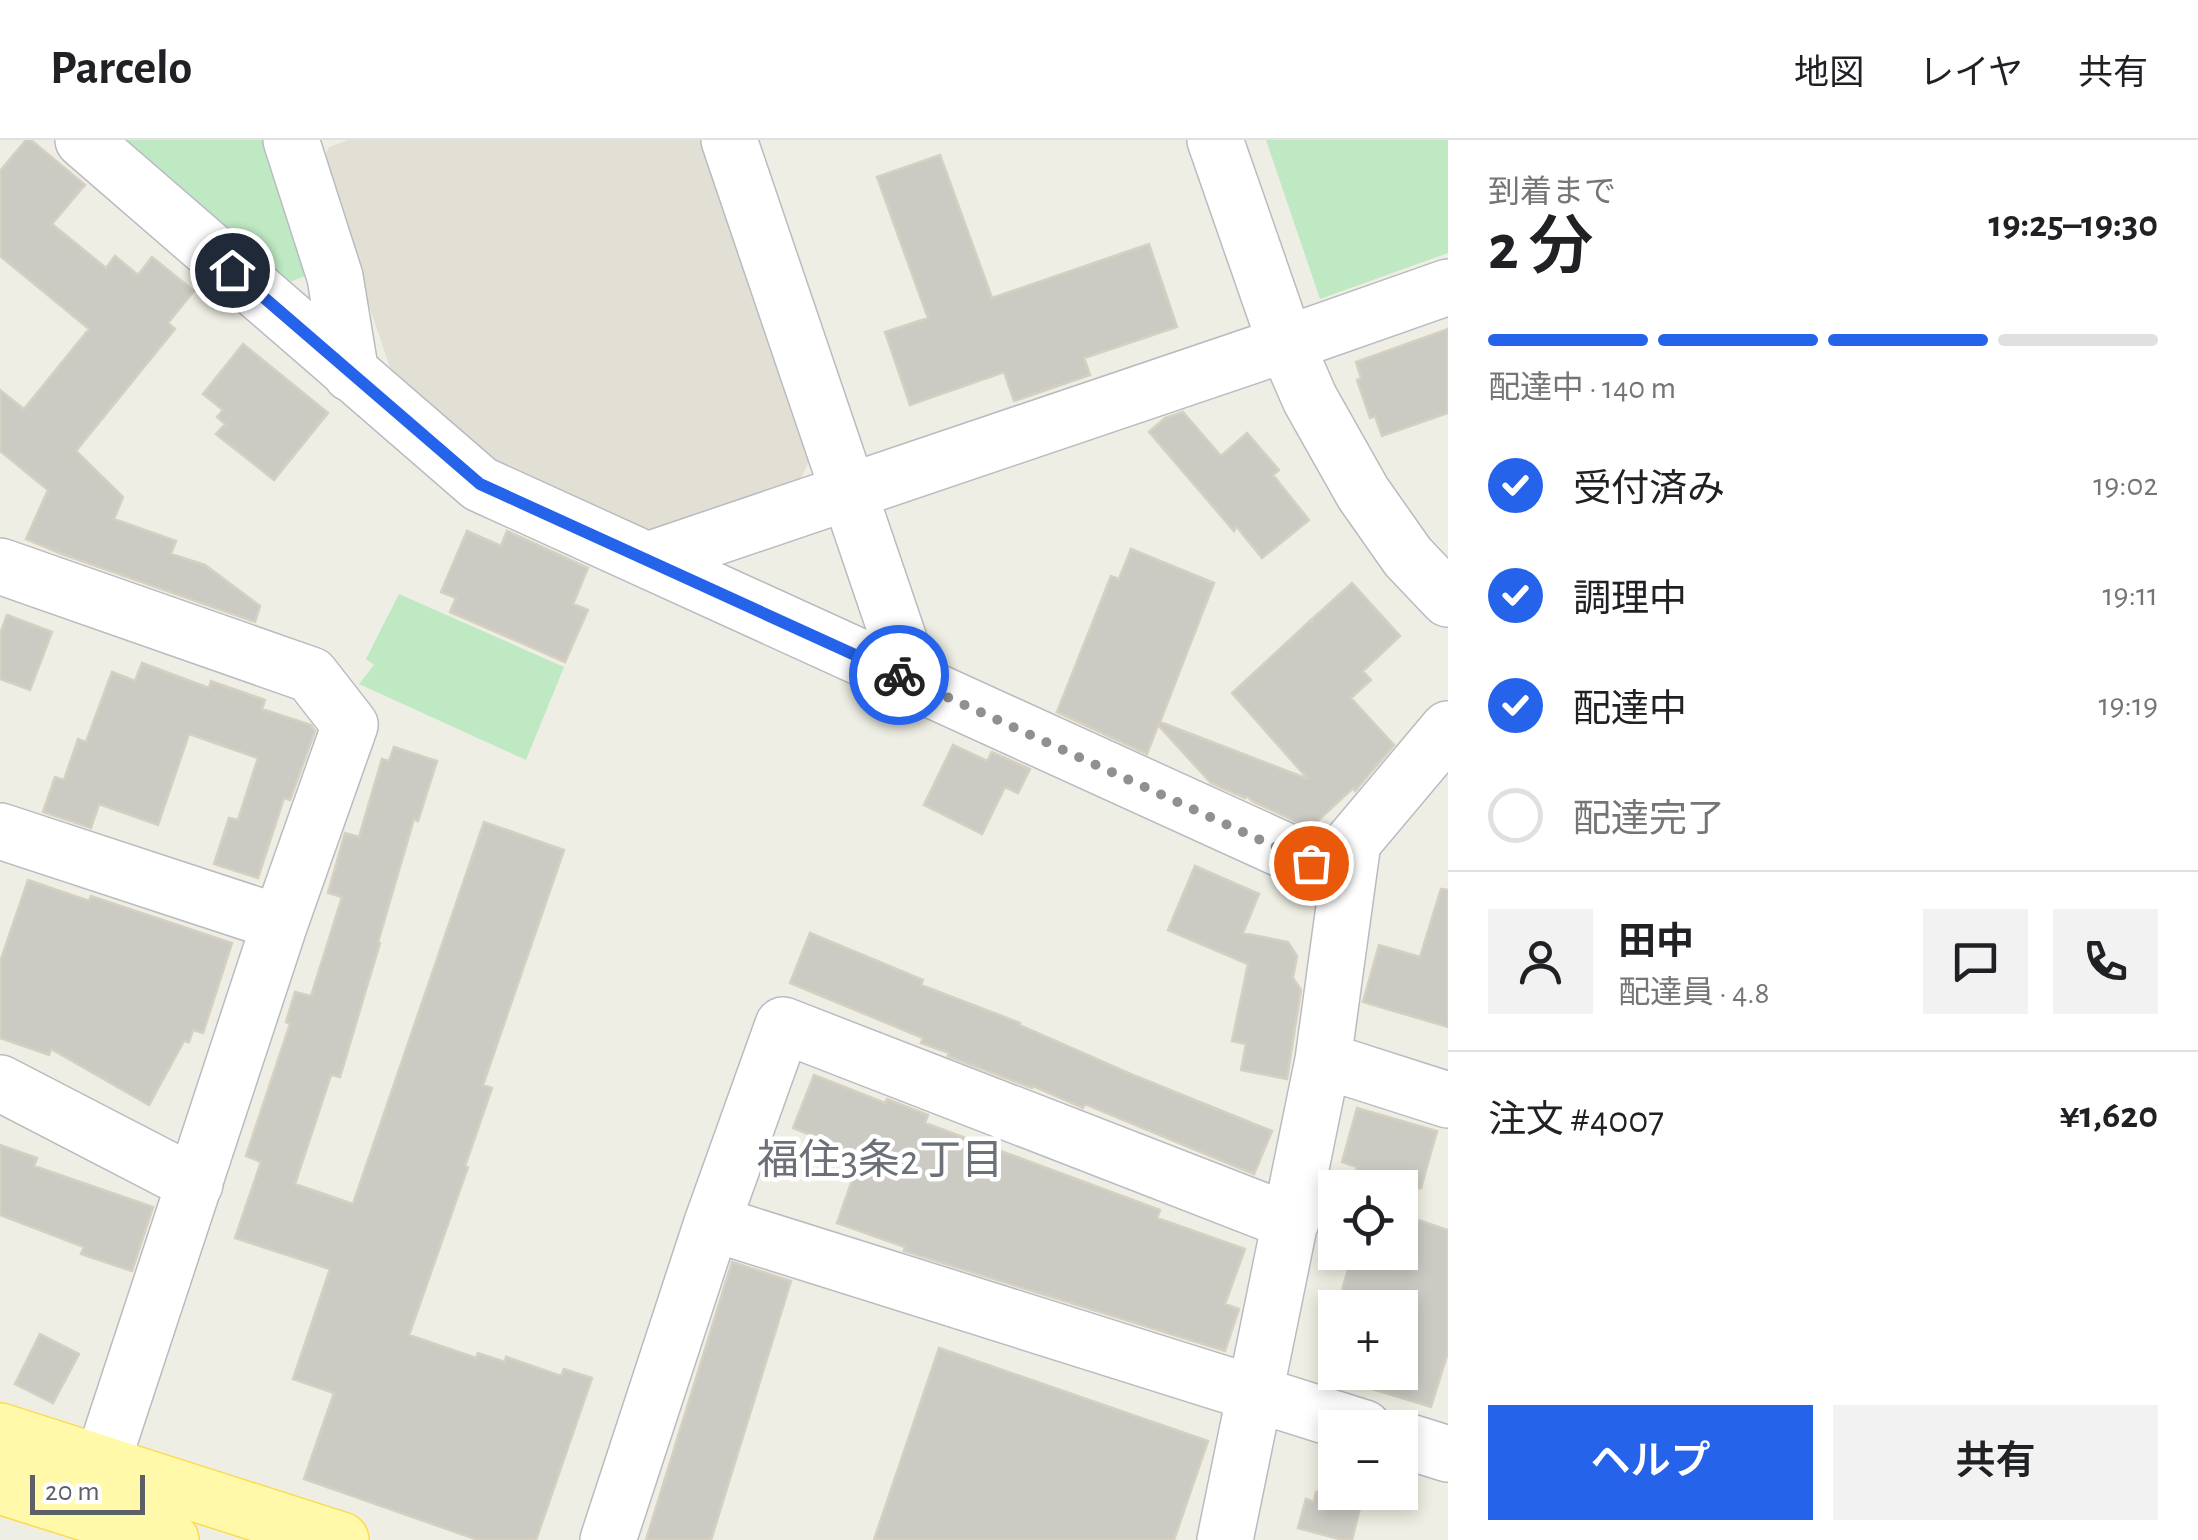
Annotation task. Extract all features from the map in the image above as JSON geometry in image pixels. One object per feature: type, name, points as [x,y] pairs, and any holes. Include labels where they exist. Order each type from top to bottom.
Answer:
[{"type":"main road","points":[[0,1431],[341,1540]]},
{"type":"main road","points":[[0,1486],[171,1540]]},
{"type":"street","points":[[82,140],[480,484],[1348,880]]},
{"type":"street","points":[[291,140],[335,277],[351,374]]},
{"type":"street","points":[[729,140],[913,681]]},
{"type":"street","points":[[1215,140],[1286,344],[1310,399],[1362,493],[1408,557],[1448,599]]},
{"type":"street","points":[[648,560],[1448,286]]},
{"type":"street","points":[[0,566],[310,676],[350,725],[280,922],[102,1463]]},
{"type":"street","points":[[1225,1540],[1323,1060],[1352,842],[1448,729]]},
{"type":"street","points":[[0,830],[280,922]]},
{"type":"street","points":[[608,1540],[712,1223],[783,1026],[1291,1222]]},
{"type":"street","points":[[1323,1060],[1448,1100]]},
{"type":"street","points":[[0,1082],[195,1184]]},
{"type":"street","points":[[712,1223],[1318,1413]]},
{"type":"street","points":[[1418,1445],[1448,1454]]},
{"type":"shaded area","points":[[348,140],[701,140],[810,459],[798,484],[644,535],[496,471],[397,388],[321,164],[329,147]]},
{"type":"green space","points":[[127,140],[269,140],[313,273],[290,282]]},
{"type":"green space","points":[[1266,140],[1448,140],[1448,253],[1320,299]]},
{"type":"green space","points":[[399,594],[564,667],[526,760],[359,684],[374,665],[366,659]]},
{"type":"building","points":[[26,140],[31,140],[85,185],[52,224],[106,268],[115,256],[138,275],[152,257],[194,291],[168,323],[175,329],[76,451],[123,497],[114,519],[176,541],[171,554],[205,565],[260,606],[255,622],[26,539],[48,490],[0,451],[0,390],[24,409],[89,329],[0,256],[0,171]]},
{"type":"building","points":[[940,155],[992,298],[1149,244],[1177,327],[1084,358],[1090,375],[1014,401],[1004,372],[910,405],[885,332],[928,318],[877,177]]},
{"type":"building","points":[[1448,329],[1448,413],[1382,436],[1375,416],[1370,418],[1357,380],[1361,378],[1356,362]]},
{"type":"building","points":[[243,344],[328,413],[274,480],[216,434],[225,424],[217,417],[223,410],[203,394]]},
{"type":"building","points":[[1183,412],[1221,456],[1247,433],[1279,470],[1273,475],[1309,520],[1262,558],[1149,432],[1165,418]]},
{"type":"building","points":[[467,531],[501,546],[507,531],[588,568],[573,604],[588,610],[565,662],[450,612],[456,598],[441,592]]},
{"type":"building","points":[[1131,549],[1214,583],[1160,722],[1308,779],[1232,693],[1352,583],[1400,636],[1363,671],[1371,680],[1351,698],[1394,745],[1355,791],[1353,788],[1310,828],[1247,796],[1211,783],[1158,725],[1147,754],[1057,712],[1111,576],[1119,579]]},
{"type":"building","points":[[7,615],[52,632],[30,690],[0,679],[0,634]]},
{"type":"building","points":[[142,663],[209,688],[211,681],[265,700],[262,709],[311,725],[315,731],[290,800],[284,798],[258,878],[214,864],[229,818],[238,820],[258,758],[189,734],[158,825],[99,804],[91,828],[43,812],[55,777],[64,780],[78,739],[86,742],[112,672],[135,681]]},
{"type":"building","points":[[953,745],[987,761],[992,752],[1030,769],[1018,793],[1005,787],[982,834],[924,805]]},
{"type":"building","points":[[394,747],[437,761],[418,821],[414,819],[340,1077],[331,1075],[295,1184],[353,1204],[484,822],[564,850],[483,1085],[492,1088],[409,1335],[476,1358],[478,1353],[505,1362],[506,1357],[561,1376],[564,1369],[592,1378],[536,1540],[478,1540],[304,1479],[334,1393],[293,1379],[330,1269],[235,1238],[261,1162],[246,1156],[290,1024],[286,1022],[295,992],[311,996],[342,897],[328,893],[345,833],[359,837],[382,759],[389,761]]},
{"type":"building","points":[[1195,866],[1259,894],[1243,933],[1288,942],[1297,956],[1293,978],[1301,990],[1287,1079],[1241,1070],[1246,1044],[1232,1041],[1248,964],[1168,930]]},
{"type":"building","points":[[28,880],[89,901],[91,896],[232,943],[203,1033],[193,1030],[189,1042],[184,1041],[149,1105],[51,1049],[49,1055],[0,1038],[0,962]]},
{"type":"building","points":[[1441,889],[1448,890],[1448,1027],[1363,1002],[1379,945],[1420,957]]},
{"type":"building","points":[[810,933],[923,980],[921,985],[1272,1131],[1254,1174],[1085,1104],[1083,1108],[948,1056],[949,1053],[921,1043],[923,1038],[790,983]]},
{"type":"building","points":[[814,1075],[928,1115],[925,1123],[1160,1210],[1157,1218],[1245,1249],[1225,1304],[1239,1309],[1225,1351],[904,1251],[905,1247],[837,1223],[861,1155],[793,1128]]},
{"type":"building","points":[[1357,1108],[1437,1131],[1421,1188],[1418,1170],[1356,1170],[1342,1162]]},
{"type":"building","points":[[0,1145],[37,1158],[34,1166],[153,1207],[132,1271],[81,1254],[84,1247],[0,1215]]},
{"type":"building","points":[[1418,1220],[1448,1230],[1448,1352],[1431,1407],[1376,1390],[1418,1390],[1418,1290],[1342,1290],[1348,1270],[1418,1270]]},
{"type":"building","points":[[732,1262],[791,1281],[711,1540],[646,1540]]},
{"type":"building","points":[[40,1334],[79,1354],[53,1403],[15,1384]]},
{"type":"building","points":[[939,1348],[1208,1441],[1174,1540],[874,1540]]},
{"type":"building","points":[[1318,1492],[1318,1510],[1360,1510],[1352,1540],[1298,1528],[1306,1499],[1314,1502]]},
{"type":"way so far","points":[[899,675],[1311,863]]},
{"type":"district","name":"福住3条2丁目","points":[[880,1159]]},
{"type":"route","points":[[232,270],[480,484],[899,675]]}]
